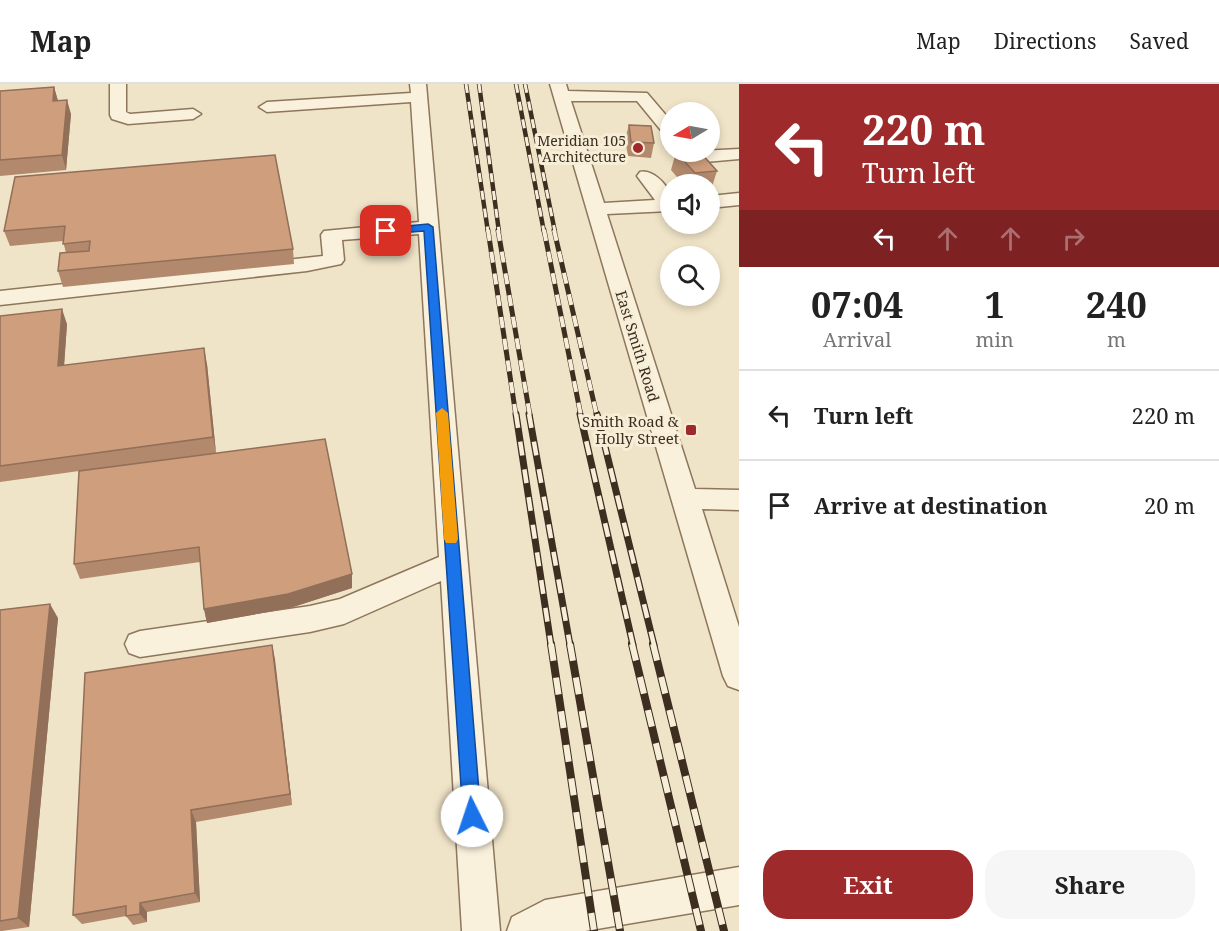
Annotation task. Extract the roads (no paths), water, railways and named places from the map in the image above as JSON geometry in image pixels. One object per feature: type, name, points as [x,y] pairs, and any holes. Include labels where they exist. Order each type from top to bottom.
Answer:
[{"type":"street","points":[[118,84],[118,115],[128,119],[193,114]]},
{"type":"street","points":[[560,90],[639,90],[660,117]]},
{"type":"street","name":"East Smith Road","points":[[560,90],[685,500],[733,636],[739,676]]},
{"type":"street","points":[[267,107],[418,91],[481,931]]},
{"type":"street","points":[[720,156],[739,154]]},
{"type":"street","points":[[646,176],[660,193]]},
{"type":"street","points":[[720,201],[739,199]]},
{"type":"street","points":[[596,209],[660,206]]},
{"type":"street","points":[[0,297],[307,265],[334,260],[331,235],[428,227]]},
{"type":"street","points":[[685,500],[739,500]]},
{"type":"street","points":[[140,644],[310,619],[344,610],[453,563]]},
{"type":"street","points":[[526,931],[545,919],[739,886]]},
{"type":"railway","points":[[466,84],[488,232]]},
{"type":"railway","points":[[479,84],[499,232]]},
{"type":"railway","points":[[516,84],[544,232]]},
{"type":"railway","points":[[525,84],[555,232]]},
{"type":"railway","points":[[488,230],[516,416]]},
{"type":"railway","points":[[498,230],[530,416]]},
{"type":"railway","points":[[544,230],[581,416]]},
{"type":"railway","points":[[554,230],[597,416]]},
{"type":"railway","points":[[516,414],[551,645]]},
{"type":"railway","points":[[529,414],[570,645]]},
{"type":"railway","points":[[580,414],[633,645]]},
{"type":"railway","points":[[597,414],[654,645]]},
{"type":"railway","points":[[551,644],[594,931]]},
{"type":"railway","points":[[570,644],[620,931]]},
{"type":"railway","points":[[632,644],[701,931]]},
{"type":"railway","points":[[653,644],[724,931]]},
{"type":"place","name":"Meridian 105 Architecture","points":[[638,148]]},
{"type":"place","name":"Smith Road & Holly Street","points":[[691,430]]}]
